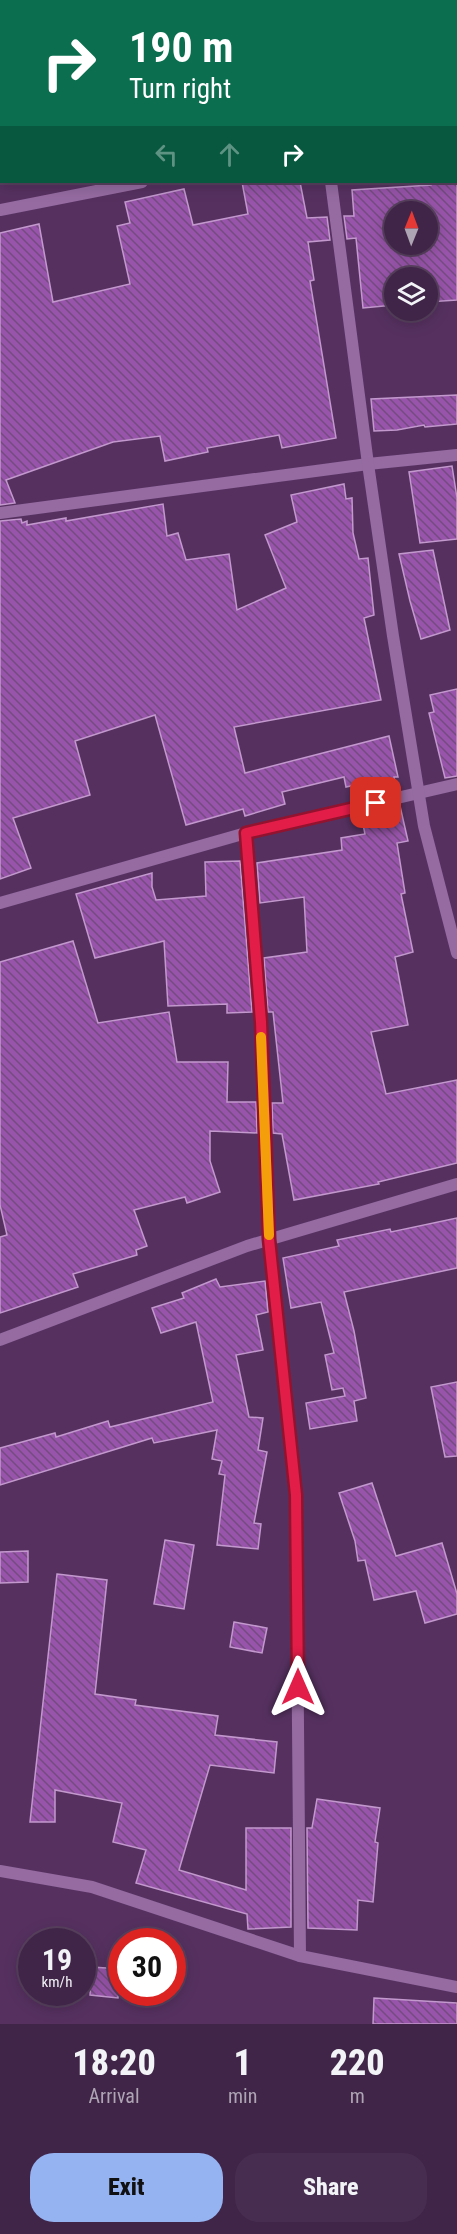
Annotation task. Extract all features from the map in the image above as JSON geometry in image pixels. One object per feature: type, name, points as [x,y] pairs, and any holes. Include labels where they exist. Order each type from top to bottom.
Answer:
[{"type":"street","points":[[0,210],[137,183]]},
{"type":"street","points":[[331,183],[368,464],[424,826],[457,953]]},
{"type":"street","points":[[0,513],[368,464],[457,455]]},
{"type":"street","points":[[0,903],[246,833],[457,784]]},
{"type":"street","points":[[246,833],[261,1022],[269,1239],[296,1495],[300,1956]]},
{"type":"street","points":[[0,1340],[269,1239],[457,1184]]},
{"type":"street","points":[[0,1871],[92,1887],[300,1956],[457,1987]]},
{"type":"building","points":[[242,183],[300,183],[307,218],[327,217],[330,240],[308,242],[314,280],[310,281],[336,438],[282,448],[279,435],[207,448],[208,452],[165,461],[160,436],[113,442],[6,480],[15,503],[0,505],[0,233],[39,224],[53,302],[130,284],[117,226],[130,223],[125,202],[184,189],[193,225],[248,214]]},
{"type":"building","points":[[457,183],[457,300],[438,301],[438,267],[384,267],[384,306],[363,308],[356,238],[347,239],[344,216],[354,216],[352,190]]},
{"type":"building","points":[[457,395],[457,424],[374,431],[371,399]]},
{"type":"building","points":[[452,466],[457,498],[457,539],[420,543],[409,472]]},
{"type":"building","points":[[344,484],[346,499],[352,498],[353,533],[359,559],[368,558],[374,615],[364,618],[381,700],[234,727],[245,773],[389,736],[398,777],[394,777],[396,790],[358,799],[355,785],[346,787],[344,777],[282,792],[285,804],[245,816],[243,809],[186,825],[155,715],[75,741],[90,795],[13,818],[31,868],[0,879],[0,521],[21,519],[22,523],[27,521],[27,525],[66,518],[66,521],[163,504],[167,536],[178,533],[186,560],[229,554],[237,610],[286,588],[265,535],[297,522],[291,495]]},
{"type":"building","points":[[433,550],[450,630],[421,639],[399,554]]},
{"type":"building","points":[[457,689],[457,776],[445,778],[429,713],[434,712],[430,695]]},
{"type":"building","points":[[400,806],[408,841],[397,843],[405,893],[401,894],[413,952],[395,957],[408,1025],[371,1032],[386,1094],[457,1080],[457,1163],[378,1182],[379,1184],[294,1200],[282,1134],[273,1133],[272,1103],[283,1103],[273,1012],[268,1012],[264,958],[307,952],[304,897],[260,903],[257,863],[342,850],[341,838],[365,834],[361,815]]},
{"type":"building","points":[[240,861],[252,1012],[227,1013],[227,1004],[168,1006],[164,941],[95,958],[76,894],[152,873],[152,887],[156,900],[206,896],[205,862]]},
{"type":"building","points":[[73,941],[98,1023],[169,1012],[177,1062],[228,1062],[227,1102],[256,1102],[257,1133],[210,1131],[210,1161],[220,1192],[187,1203],[185,1197],[134,1210],[147,1246],[136,1250],[137,1255],[73,1274],[78,1287],[0,1313],[0,1237],[7,1235],[0,1205],[0,962]]},
{"type":"building","points":[[457,1218],[457,1268],[344,1292],[354,1331],[366,1398],[354,1401],[357,1421],[310,1429],[306,1403],[345,1396],[343,1388],[332,1390],[325,1355],[334,1353],[321,1302],[291,1308],[283,1258],[339,1246],[337,1240],[390,1229],[391,1232]]},
{"type":"building","points":[[216,1279],[220,1287],[265,1281],[268,1312],[256,1315],[263,1350],[236,1355],[249,1417],[263,1418],[258,1450],[267,1452],[254,1523],[261,1524],[258,1549],[217,1545],[225,1475],[219,1474],[222,1461],[212,1459],[217,1430],[154,1443],[152,1438],[0,1485],[0,1448],[55,1433],[56,1437],[108,1421],[110,1427],[213,1402],[196,1322],[161,1333],[152,1308],[184,1298],[182,1293]]},
{"type":"building","points":[[457,1382],[457,1456],[445,1457],[431,1387]]},
{"type":"building","points":[[372,1483],[396,1556],[442,1543],[457,1594],[457,1614],[425,1623],[416,1591],[374,1600],[365,1560],[358,1561],[355,1541],[339,1493]]},
{"type":"building","points":[[165,1540],[194,1545],[184,1609],[154,1604]]},
{"type":"building","points":[[28,1551],[28,1582],[0,1583],[0,1552]]},
{"type":"building","points":[[57,1574],[107,1580],[95,1694],[136,1700],[135,1705],[218,1716],[215,1735],[277,1742],[274,1773],[210,1765],[179,1870],[246,1890],[246,1828],[291,1828],[291,1927],[248,1929],[247,1914],[136,1883],[146,1850],[113,1842],[122,1803],[55,1790],[55,1822],[30,1822]]},
{"type":"building","points":[[234,1622],[267,1628],[262,1653],[230,1647]]},
{"type":"building","points":[[317,1799],[380,1808],[375,1842],[378,1843],[373,1902],[358,1900],[357,1930],[308,1928],[307,1828],[312,1828]]},
{"type":"building","points":[[96,1967],[108,1968],[108,1997],[96,1996]]},
{"type":"building","points":[[374,1998],[457,2003],[457,2024],[373,2024]]},
{"type":"slow traffic","points":[[261,1037],[269,1235]]},
{"type":"route","points":[[298,1687],[296,1495],[269,1239],[261,1022],[246,833],[376,803]]}]
